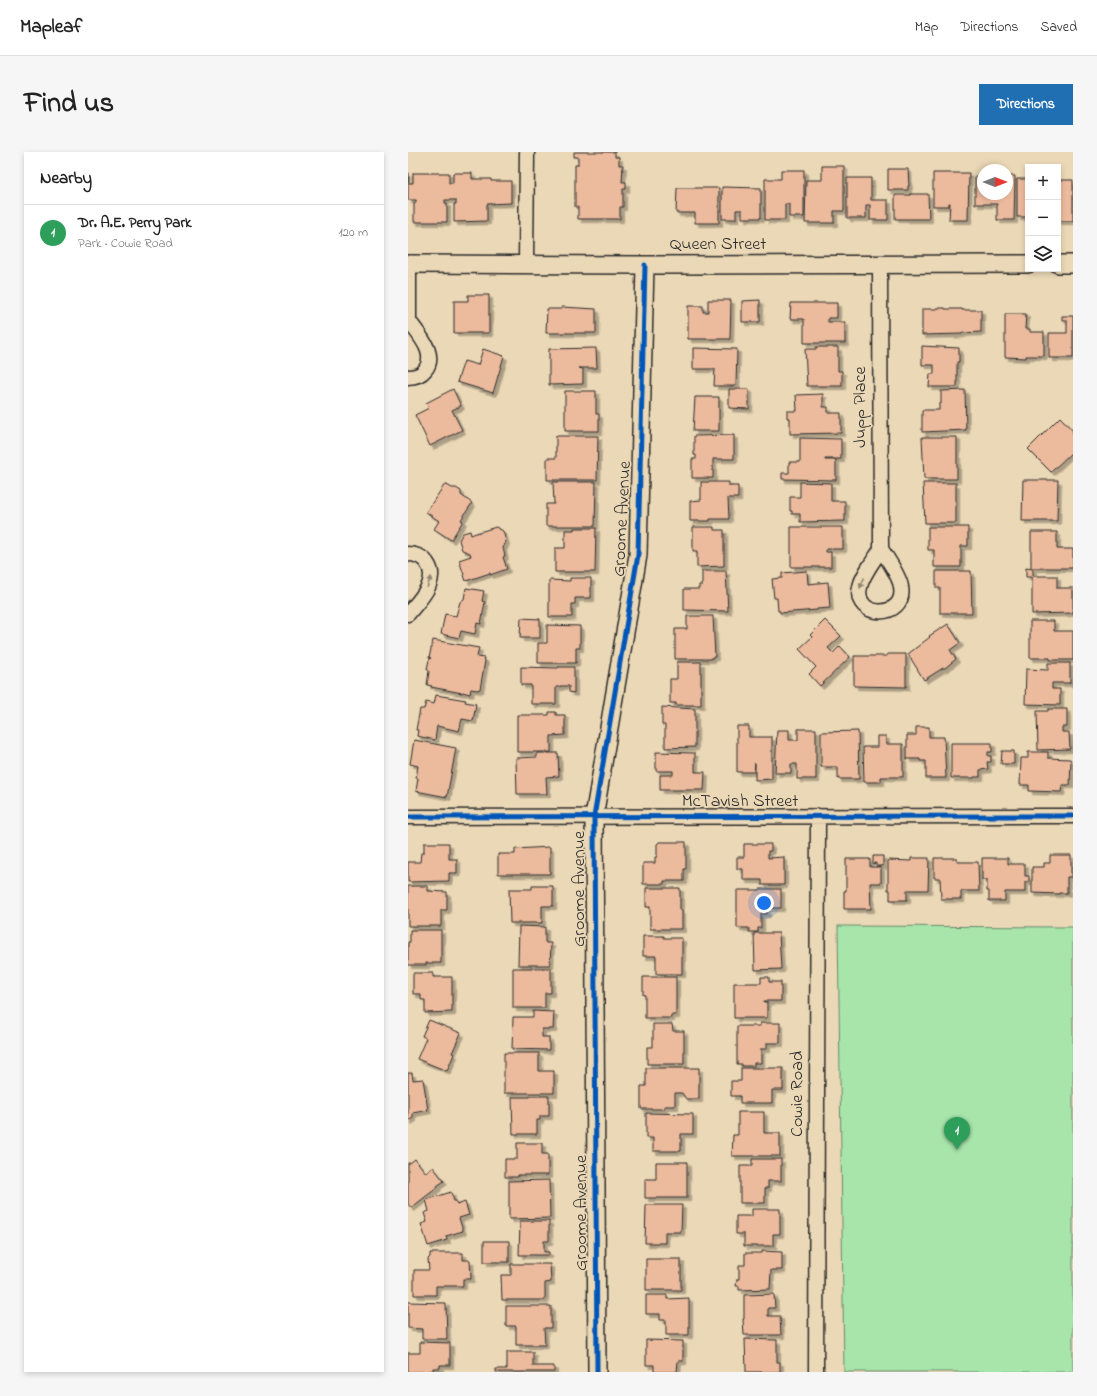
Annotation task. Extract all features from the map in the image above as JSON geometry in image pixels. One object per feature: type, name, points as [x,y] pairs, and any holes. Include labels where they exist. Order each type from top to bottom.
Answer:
[{"type":"street","points":[[526,264],[527,152]]},
{"type":"street","points":[[408,264],[409,322],[427,348],[429,354],[427,368],[416,376],[408,377]]},
{"type":"street","name":"Queen Street","points":[[408,264],[1025,264]]},
{"type":"street","points":[[1061,264],[1073,264]]},
{"type":"street","name":"Groome Avenue","points":[[597,1372],[594,817],[638,555],[644,265]]},
{"type":"street","name":"Jupp Place","points":[[880,265],[881,549]]},
{"type":"street","points":[[408,554],[413,554],[420,557],[426,562],[430,568],[431,576],[430,584],[408,614]]},
{"type":"street","name":"Cowie Road","points":[[816,1372],[818,816]]},
{"type":"street","name":"McTavish Street","points":[[408,817],[1073,816]]},
{"type":"green space","points":[[838,926],[1073,927],[1073,1372],[844,1372]]},
{"type":"building","points":[[574,152],[615,152],[615,157],[619,157],[619,165],[623,165],[622,182],[626,182],[626,189],[623,189],[623,207],[620,207],[620,219],[578,219],[578,207],[575,207],[575,165],[578,165],[578,157],[574,157]]},
{"type":"building","points":[[822,166],[844,166],[844,211],[834,211],[834,223],[805,223],[806,180],[822,180]]},
{"type":"building","points":[[888,169],[908,169],[908,190],[888,190]]},
{"type":"building","points":[[781,170],[804,170],[804,217],[789,217],[789,204],[785,204],[785,220],[765,220],[765,179],[781,179]]},
{"type":"building","points":[[408,173],[409,183],[413,183],[413,173],[449,173],[449,183],[453,183],[453,173],[472,173],[472,179],[511,181],[511,203],[487,204],[487,221],[454,222],[454,204],[456,204],[456,200],[445,200],[445,203],[447,203],[447,222],[414,222],[414,203],[416,203],[416,200],[408,200]]},
{"type":"building","points":[[933,173],[969,173],[968,220],[949,220],[950,203],[949,206],[933,206]]},
{"type":"building","points":[[975,176],[977,176],[977,200],[1013,200],[1013,176],[1015,176],[1014,220],[997,220],[997,204],[975,204]]},
{"type":"building","points":[[847,178],[871,178],[871,200],[888,200],[888,220],[870,220],[870,205],[866,205],[866,218],[847,218]]},
{"type":"building","points":[[1017,179],[1025,179],[1025,217],[1017,217]]},
{"type":"building","points":[[1061,180],[1073,180],[1073,221],[1061,221]]},
{"type":"building","points":[[722,187],[761,188],[761,218],[742,218],[742,210],[736,210],[736,219],[722,219]]},
{"type":"building","points":[[677,188],[719,188],[719,223],[695,223],[695,213],[676,213]]},
{"type":"building","points":[[910,194],[928,194],[929,219],[895,219],[895,195],[911,195]]},
{"type":"building","points":[[468,295],[489,295],[489,333],[454,333],[454,301],[468,301]]},
{"type":"building","points":[[708,300],[731,300],[730,339],[688,339],[688,306],[703,306],[703,312],[708,312]]},
{"type":"building","points":[[760,300],[760,322],[742,322],[742,301]]},
{"type":"building","points":[[791,303],[837,303],[837,318],[828,318],[828,322],[845,322],[845,343],[804,343],[804,319],[790,319]]},
{"type":"building","points":[[562,307],[596,309],[596,333],[546,333],[547,309],[562,309]]},
{"type":"building","points":[[937,308],[981,310],[981,332],[922,335],[922,309]]},
{"type":"building","points":[[1005,314],[1026,314],[1025,329],[1030,329],[1030,332],[1044,332],[1044,356],[1026,356],[1026,358],[1005,357]]},
{"type":"building","points":[[1062,316],[1073,316],[1073,358],[1049,358],[1049,333],[1067,333],[1067,320],[1062,320]]},
{"type":"building","points":[[922,346],[959,348],[959,362],[957,362],[957,387],[929,387],[930,374],[934,374],[934,365],[922,365]]},
{"type":"building","points":[[816,347],[838,347],[838,371],[842,371],[842,386],[807,386],[805,349],[816,349]]},
{"type":"building","points":[[596,348],[597,368],[579,368],[583,369],[583,384],[549,385],[549,349]]},
{"type":"building","points":[[693,348],[737,349],[736,386],[714,386],[715,369],[693,369]]},
{"type":"building","points":[[483,349],[504,356],[493,393],[457,382],[464,361],[478,365]]},
{"type":"building","points":[[453,389],[461,406],[452,410],[462,430],[430,446],[415,415],[429,408],[426,403]]},
{"type":"building","points":[[729,389],[749,389],[749,409],[729,408]]},
{"type":"building","points":[[965,390],[966,430],[922,432],[922,410],[939,410],[939,404],[941,404],[941,391]]},
{"type":"building","points":[[565,391],[596,391],[596,414],[599,414],[599,431],[565,431]]},
{"type":"building","points":[[823,394],[823,407],[828,407],[828,413],[841,413],[841,433],[790,434],[790,418],[787,418],[787,411],[797,411],[796,395]]},
{"type":"building","points":[[695,397],[719,397],[719,431],[693,431]]},
{"type":"building","points":[[1060,417],[1073,431],[1073,451],[1051,472],[1028,449]]},
{"type":"building","points":[[734,435],[734,459],[713,459],[713,478],[692,478],[692,459],[696,459],[696,455],[694,455],[694,436]]},
{"type":"building","points":[[556,436],[598,436],[597,480],[547,480],[547,458],[556,458]]},
{"type":"building","points":[[922,437],[957,437],[957,479],[924,479]]},
{"type":"building","points":[[800,438],[841,439],[841,459],[825,459],[836,460],[836,480],[782,479],[782,473],[789,473],[789,462],[800,462]]},
{"type":"building","points":[[1023,480],[1058,480],[1057,521],[1022,521]]},
{"type":"building","points":[[553,482],[596,482],[595,526],[546,526],[546,504],[554,504]]},
{"type":"building","points":[[701,482],[729,482],[729,486],[738,486],[738,498],[728,498],[729,519],[690,521],[690,501],[701,500]]},
{"type":"building","points":[[800,482],[831,483],[831,501],[845,501],[845,521],[800,522],[800,514],[792,514],[792,511],[790,511],[790,497],[800,497]]},
{"type":"building","points":[[923,483],[956,483],[956,523],[925,523]]},
{"type":"building","points":[[445,484],[461,491],[461,495],[472,503],[451,540],[434,529],[439,521],[426,512]]},
{"type":"building","points":[[496,527],[503,531],[506,541],[503,548],[505,556],[503,557],[507,569],[466,581],[459,560],[471,556],[470,553],[462,550],[459,540],[463,533],[470,531],[471,535]]},
{"type":"building","points":[[693,527],[714,527],[714,530],[724,530],[724,566],[697,567],[697,551],[693,551]]},
{"type":"building","points":[[791,527],[843,527],[843,549],[826,549],[826,552],[831,552],[831,567],[791,567]]},
{"type":"building","points":[[928,527],[968,527],[968,546],[961,546],[961,567],[934,567],[934,550],[928,550]]},
{"type":"building","points":[[574,528],[596,528],[595,572],[555,572],[555,548],[565,548],[565,530],[574,530]]},
{"type":"building","points":[[1031,532],[1057,532],[1057,549],[1073,549],[1073,568],[1031,568]]},
{"type":"building","points":[[1026,568],[1033,569],[1033,576],[1057,576],[1057,588],[1073,588],[1073,613],[1032,614],[1032,577],[1026,577]]},
{"type":"building","points":[[702,571],[726,571],[728,611],[684,610],[684,589],[699,589],[699,585],[702,585]]},
{"type":"building","points":[[807,571],[808,584],[828,582],[830,608],[780,613],[780,611],[778,611],[777,598],[774,598],[772,579],[782,578],[782,573]]},
{"type":"building","points":[[936,571],[971,571],[972,613],[940,613],[940,588],[936,588]]},
{"type":"building","points":[[570,578],[591,578],[591,598],[575,598],[575,604],[572,604],[572,617],[549,617],[549,580],[570,581]]},
{"type":"building","points":[[466,588],[484,591],[482,601],[485,602],[481,624],[477,623],[475,634],[461,631],[459,638],[441,634],[445,614],[456,616],[460,602],[464,599]]},
{"type":"building","points":[[687,616],[713,616],[715,657],[712,657],[712,659],[675,659],[675,629],[687,629]]},
{"type":"building","points":[[521,618],[540,619],[540,638],[520,638]]},
{"type":"building","points":[[825,620],[841,636],[828,648],[833,653],[840,646],[850,657],[820,686],[809,674],[816,667],[799,649],[812,637],[810,635]]},
{"type":"building","points":[[1030,621],[1054,621],[1054,631],[1073,631],[1073,660],[1030,658]]},
{"type":"building","points":[[948,624],[960,643],[950,650],[956,659],[945,668],[924,680],[908,654],[930,637],[929,636]]},
{"type":"building","points":[[547,625],[580,626],[580,648],[576,648],[576,663],[538,663],[538,643],[547,643]]},
{"type":"building","points":[[433,640],[479,648],[477,657],[484,658],[485,661],[480,689],[471,689],[470,694],[427,685],[429,671],[427,669],[431,658],[429,658]]},
{"type":"building","points":[[887,654],[906,654],[906,687],[854,686],[854,656],[887,656]]},
{"type":"building","points":[[677,662],[701,662],[701,705],[676,705],[676,703],[670,703],[670,679],[677,679]]},
{"type":"building","points":[[1048,663],[1070,663],[1070,683],[1052,683],[1052,689],[1060,689],[1060,705],[1025,704],[1026,669],[1048,670]]},
{"type":"building","points":[[521,667],[574,667],[574,693],[569,692],[569,686],[556,687],[556,704],[531,704],[531,685],[521,685]]},
{"type":"building","points":[[436,695],[466,700],[465,702],[476,704],[473,721],[462,719],[459,731],[437,726],[435,740],[417,736],[418,730],[416,730],[420,709],[424,709],[426,702],[434,704]]},
{"type":"building","points":[[662,707],[695,709],[695,747],[665,748],[665,725],[662,725]]},
{"type":"building","points":[[1048,709],[1067,709],[1067,727],[1062,727],[1062,732],[1069,732],[1070,749],[1038,750],[1037,711],[1048,711]]},
{"type":"building","points":[[549,712],[556,712],[556,715],[565,715],[565,735],[551,736],[551,752],[517,752],[517,715],[549,715]]},
{"type":"building","points":[[737,726],[749,726],[749,737],[772,737],[772,779],[755,780],[755,763],[754,772],[737,772]]},
{"type":"building","points":[[916,727],[929,727],[929,737],[944,737],[946,778],[926,778],[926,761],[920,761],[920,759],[907,759],[907,735],[916,735]]},
{"type":"building","points":[[798,729],[816,729],[816,779],[797,779],[797,764],[791,764],[791,773],[775,773],[777,730],[789,730],[789,740],[798,740]]},
{"type":"building","points":[[858,731],[859,779],[838,779],[838,767],[821,767],[821,732]]},
{"type":"building","points":[[877,736],[886,736],[886,744],[903,744],[903,777],[881,777],[881,782],[864,782],[863,747],[877,747]]},
{"type":"building","points":[[414,740],[456,748],[447,797],[416,791],[418,766],[410,764]]},
{"type":"building","points":[[951,743],[992,743],[992,752],[988,752],[988,756],[991,756],[991,762],[987,762],[988,769],[980,770],[980,777],[951,778]]},
{"type":"building","points":[[1002,751],[1014,751],[1014,764],[1001,764]]},
{"type":"building","points":[[656,752],[695,753],[695,772],[705,772],[704,790],[660,790],[660,775],[673,775],[673,771],[656,771]]},
{"type":"building","points":[[1028,752],[1048,752],[1048,758],[1070,759],[1070,785],[1062,785],[1061,792],[1029,791],[1029,785],[1020,785],[1021,758],[1028,758]]},
{"type":"building","points":[[537,753],[558,753],[559,776],[546,777],[547,794],[517,794],[516,758],[537,757]]},
{"type":"building","points":[[659,842],[686,842],[686,869],[684,869],[684,881],[664,881],[664,884],[643,884],[643,863],[655,863],[655,857],[657,857],[657,844]]},
{"type":"building","points":[[424,843],[449,843],[449,859],[457,859],[457,873],[449,873],[449,881],[408,882],[408,862],[420,862],[421,853],[424,853]]},
{"type":"building","points":[[744,844],[771,844],[771,851],[768,851],[768,858],[784,857],[784,885],[762,885],[762,880],[743,880],[743,869],[737,869],[737,857],[744,857]]},
{"type":"building","points":[[550,847],[550,874],[498,874],[498,854],[515,854],[515,849]]},
{"type":"building","points":[[1050,855],[1071,855],[1071,877],[1067,877],[1067,893],[1032,893],[1032,867],[1044,867],[1044,863],[1050,863]]},
{"type":"building","points":[[873,856],[883,856],[883,866],[876,866],[876,863],[873,864]]},
{"type":"building","points":[[911,858],[929,858],[928,890],[907,890],[907,900],[890,900],[890,890],[888,890],[888,860],[911,861]]},
{"type":"building","points":[[934,858],[957,858],[957,862],[978,862],[979,891],[961,891],[961,899],[941,899],[940,878],[934,878]]},
{"type":"building","points":[[982,858],[1008,858],[1008,864],[1025,864],[1025,876],[1029,876],[1029,882],[1025,882],[1025,892],[1005,892],[1005,901],[989,901],[987,880],[982,880]]},
{"type":"building","points":[[846,859],[870,859],[870,867],[881,867],[881,883],[870,883],[871,909],[844,909],[844,891],[846,891]]},
{"type":"building","points":[[408,886],[428,886],[428,891],[447,892],[447,910],[441,910],[441,926],[408,926]]},
{"type":"building","points":[[532,886],[553,886],[553,906],[542,906],[542,923],[510,923],[509,889],[532,889]]},
{"type":"building","points":[[646,888],[680,888],[682,929],[650,929],[650,907],[646,907]]},
{"type":"building","points":[[781,889],[781,908],[767,908],[767,914],[761,914],[761,928],[758,928],[758,932],[749,932],[749,928],[737,928],[737,890]]},
{"type":"building","points":[[519,926],[545,927],[545,942],[551,943],[550,965],[518,965]]},
{"type":"building","points":[[410,930],[441,930],[441,963],[408,965],[408,942],[410,942]]},
{"type":"building","points":[[754,933],[779,933],[781,969],[755,970]]},
{"type":"building","points":[[643,936],[682,938],[682,974],[656,974],[656,956],[643,956]]},
{"type":"building","points":[[513,968],[551,968],[551,993],[545,993],[545,1008],[513,1008]]},
{"type":"building","points":[[413,973],[433,973],[433,977],[452,977],[452,1012],[425,1013],[425,1000],[421,1000],[421,994],[413,994]]},
{"type":"building","points":[[643,977],[676,977],[676,1015],[671,1015],[671,1018],[645,1018]]},
{"type":"building","points":[[761,977],[769,977],[769,982],[781,982],[781,1001],[764,1001],[767,1002],[767,1018],[734,1018],[734,983],[761,983]]},
{"type":"building","points":[[533,1011],[554,1012],[553,1029],[542,1029],[542,1037],[549,1037],[549,1050],[512,1049],[513,1017],[533,1017]]},
{"type":"building","points":[[429,1020],[461,1033],[452,1053],[454,1054],[447,1071],[417,1059],[426,1038],[422,1036]]},
{"type":"building","points":[[760,1023],[780,1023],[780,1043],[767,1043],[767,1049],[761,1049],[761,1063],[754,1063],[754,1066],[742,1066],[742,1064],[737,1064],[737,1026],[760,1026]]},
{"type":"building","points":[[653,1024],[672,1024],[673,1031],[684,1031],[684,1064],[647,1064],[647,1047],[653,1047]]},
{"type":"building","points":[[504,1053],[539,1053],[539,1071],[554,1071],[554,1093],[504,1093]]},
{"type":"building","points":[[646,1068],[699,1068],[699,1099],[686,1099],[682,1093],[675,1093],[675,1106],[664,1106],[664,1109],[641,1109],[641,1086],[646,1086]]},
{"type":"building","points":[[741,1068],[783,1068],[783,1090],[772,1090],[772,1103],[740,1103],[740,1096],[731,1096],[731,1081],[741,1081]]},
{"type":"building","points":[[408,1073],[412,1073],[413,1080],[423,1079],[428,1110],[413,1113],[413,1118],[408,1121]]},
{"type":"building","points":[[549,1096],[549,1116],[540,1116],[540,1120],[537,1120],[537,1134],[513,1134],[512,1097]]},
{"type":"building","points":[[738,1112],[764,1112],[764,1133],[780,1133],[780,1156],[732,1156],[733,1135],[738,1135]]},
{"type":"building","points":[[646,1113],[693,1114],[693,1134],[681,1134],[681,1151],[653,1151],[653,1138],[646,1138]]},
{"type":"building","points":[[517,1143],[542,1143],[542,1154],[548,1154],[548,1175],[518,1175],[518,1177],[505,1177],[505,1159],[517,1159]]},
{"type":"building","points":[[415,1159],[426,1173],[433,1167],[444,1181],[411,1208],[408,1204],[408,1163]]},
{"type":"building","points":[[752,1159],[781,1159],[781,1181],[768,1181],[768,1188],[765,1188],[765,1203],[740,1203],[740,1166],[752,1166]]},
{"type":"building","points":[[656,1162],[687,1162],[687,1198],[645,1198],[645,1179],[656,1179]]},
{"type":"building","points":[[549,1180],[550,1218],[509,1219],[509,1181]]},
{"type":"building","points":[[451,1192],[457,1205],[465,1202],[469,1215],[459,1218],[463,1231],[446,1236],[447,1240],[428,1246],[421,1224],[427,1222],[424,1213],[429,1211],[426,1200]]},
{"type":"building","points":[[646,1205],[682,1205],[681,1232],[665,1232],[665,1243],[645,1243]]},
{"type":"building","points":[[752,1209],[780,1209],[780,1234],[773,1234],[773,1246],[744,1246],[744,1234],[736,1234],[736,1216],[752,1216]]},
{"type":"building","points":[[520,1221],[549,1221],[549,1241],[544,1241],[544,1252],[549,1252],[549,1255],[519,1255]]},
{"type":"building","points":[[484,1241],[509,1241],[509,1262],[484,1262]]},
{"type":"building","points":[[762,1251],[782,1252],[782,1270],[771,1270],[770,1289],[739,1290],[739,1286],[736,1286],[737,1279],[739,1279],[739,1265],[745,1265],[745,1253],[762,1253]]},
{"type":"building","points":[[430,1253],[463,1253],[463,1260],[470,1260],[471,1279],[463,1279],[463,1286],[436,1286],[436,1295],[414,1295],[414,1270],[429,1270],[428,1259],[430,1257]]},
{"type":"building","points":[[646,1259],[681,1259],[681,1290],[646,1290]]},
{"type":"building","points":[[511,1264],[550,1264],[551,1282],[545,1283],[545,1300],[502,1300],[501,1275],[511,1275]]},
{"type":"building","points":[[774,1294],[775,1308],[768,1308],[768,1316],[780,1316],[781,1335],[744,1335],[744,1295]]},
{"type":"building","points":[[646,1295],[667,1295],[667,1299],[689,1298],[689,1335],[666,1335],[666,1320],[660,1320],[660,1314],[646,1314]]},
{"type":"building","points":[[408,1302],[446,1303],[447,1339],[422,1339],[422,1329],[408,1328]]},
{"type":"building","points":[[506,1306],[551,1306],[551,1328],[544,1328],[545,1345],[516,1345],[516,1326],[506,1326]]},
{"type":"building","points":[[745,1339],[777,1340],[777,1362],[780,1362],[780,1372],[746,1372]]},
{"type":"building","points":[[646,1340],[683,1341],[683,1361],[678,1361],[677,1372],[654,1372],[654,1365],[646,1365]]},
{"type":"building","points":[[420,1342],[450,1343],[450,1365],[440,1365],[440,1368],[433,1368],[433,1371],[427,1372],[408,1372],[408,1353],[420,1353]]},
{"type":"building","points":[[507,1352],[533,1352],[533,1366],[554,1366],[554,1372],[496,1372],[496,1369],[507,1369]]},
{"type":"cycle path","points":[[597,1372],[594,817],[638,555],[645,265]]},
{"type":"cycle path","points":[[408,817],[1073,816]]},
{"type":"place","name":"Dr. A.E. Perry Park","points":[[957,1150]]}]
